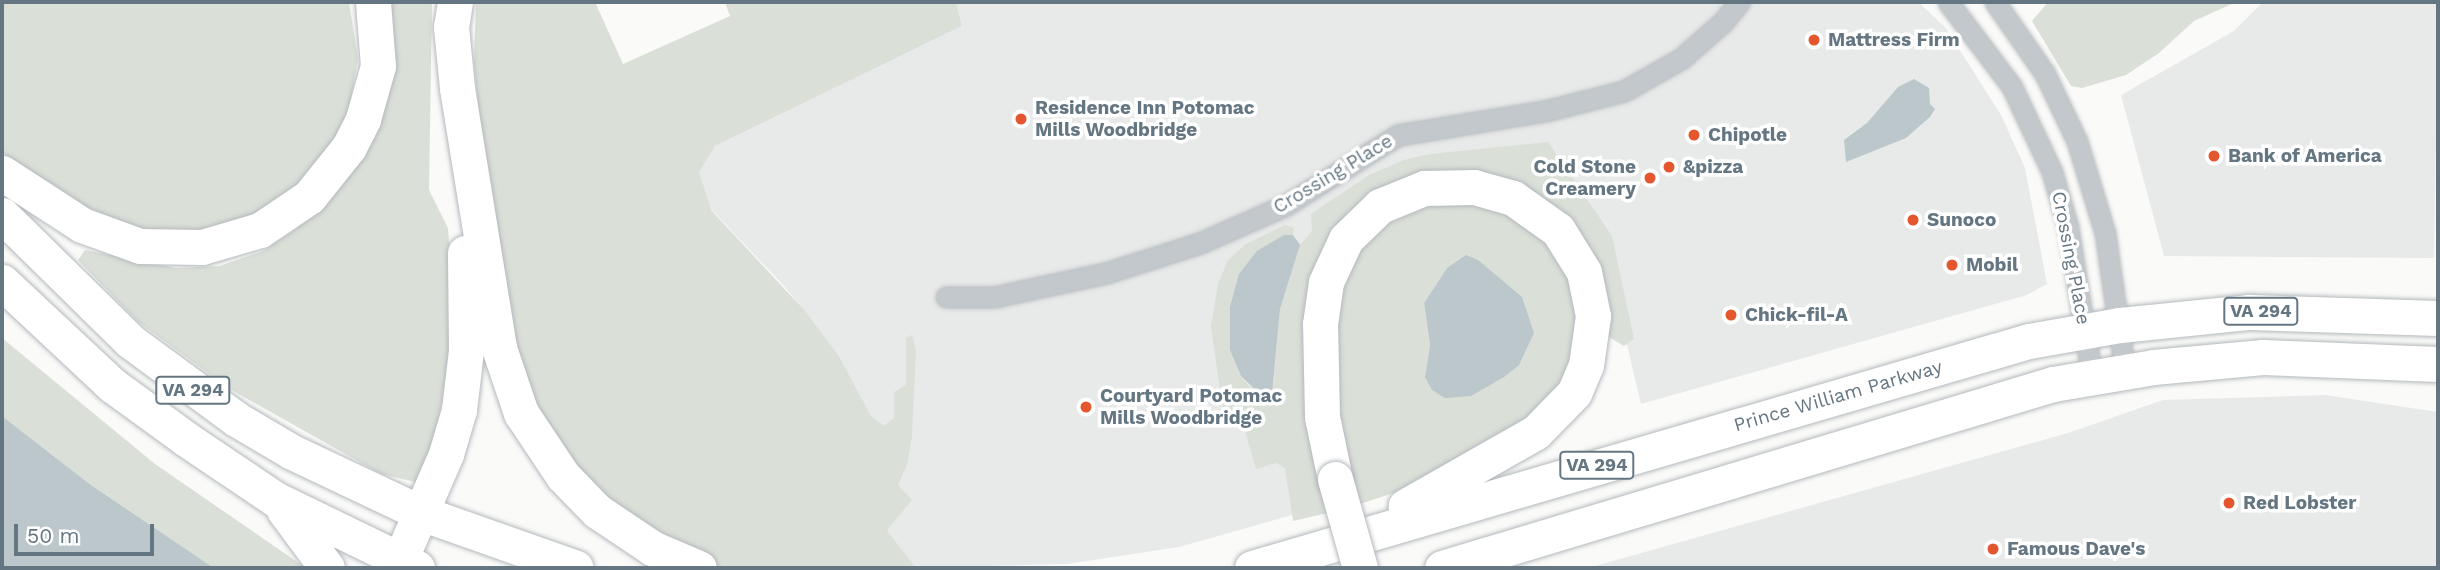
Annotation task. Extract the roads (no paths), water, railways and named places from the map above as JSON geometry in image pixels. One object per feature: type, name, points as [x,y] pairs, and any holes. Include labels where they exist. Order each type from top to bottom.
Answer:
[{"type":"highway","points":[[2,173],[71,219],[140,246],[202,247],[260,230],[309,197],[331,174],[359,128],[378,66],[373,2]]},
{"type":"highway","points":[[408,564],[421,513],[446,454],[464,380],[467,290],[452,27],[455,2]]},
{"type":"highway","points":[[457,88],[499,348],[522,413],[563,476],[597,511],[652,548],[699,568]]},
{"type":"highway","points":[[1334,544],[1490,462],[1555,417],[1574,393],[1591,341],[1590,296],[1573,250],[1539,213],[1494,191],[1450,185],[1424,188],[1380,206],[1346,239],[1326,282],[1321,324],[1322,416],[1335,479],[1360,568]]},
{"type":"highway","name":"VA 294","points":[[2,215],[80,298],[181,382],[292,452],[421,513],[576,568]]},
{"type":"highway","name":"VA 294","points":[[2,282],[112,385],[275,499],[408,564]]},
{"type":"highway","points":[[2,308],[112,385]]},
{"type":"highway","name":"Prince William Parkway","points":[[1252,568],[2029,341],[2120,325],[2249,312],[2438,318]]},
{"type":"highway","points":[[1442,568],[2036,389],[2109,374],[2263,357],[2438,364]]},
{"type":"highway","points":[[275,499],[327,568]]},
{"type":"street","name":"Crossing Place","points":[[946,297],[994,297],[1106,273],[1200,243],[1286,205],[1398,135],[1545,111],[1625,91],[1682,58],[1739,2]]},
{"type":"street","name":"Crossing Place","points":[[1948,2],[2011,88],[2052,172],[2068,227],[2085,331],[2109,374]]},
{"type":"street","name":"Crossing Place","points":[[1994,2],[2045,74],[2077,141],[2105,233],[2120,325],[2109,374]]},
{"type":"place","name":"Mattress Firm","points":[[1814,40]]},
{"type":"place","name":"Residence Inn Potomac Mills Woodbridge","points":[[1021,119]]},
{"type":"place","name":"Chipotle","points":[[1694,135]]},
{"type":"place","name":"Bank of America","points":[[2214,156]]},
{"type":"place","name":"&pizza","points":[[1669,167]]},
{"type":"place","name":"Cold Stone Creamery","points":[[1650,178]]},
{"type":"place","name":"Sunoco","points":[[1913,220]]},
{"type":"place","name":"Mobil","points":[[1952,265]]},
{"type":"place","name":"Chick-fil-A","points":[[1731,315]]},
{"type":"place","name":"Courtyard Potomac Mills Woodbridge","points":[[1086,407]]},
{"type":"place","name":"Red Lobster","points":[[2229,503]]},
{"type":"place","name":"Famous Dave's","points":[[1993,549]]}]
